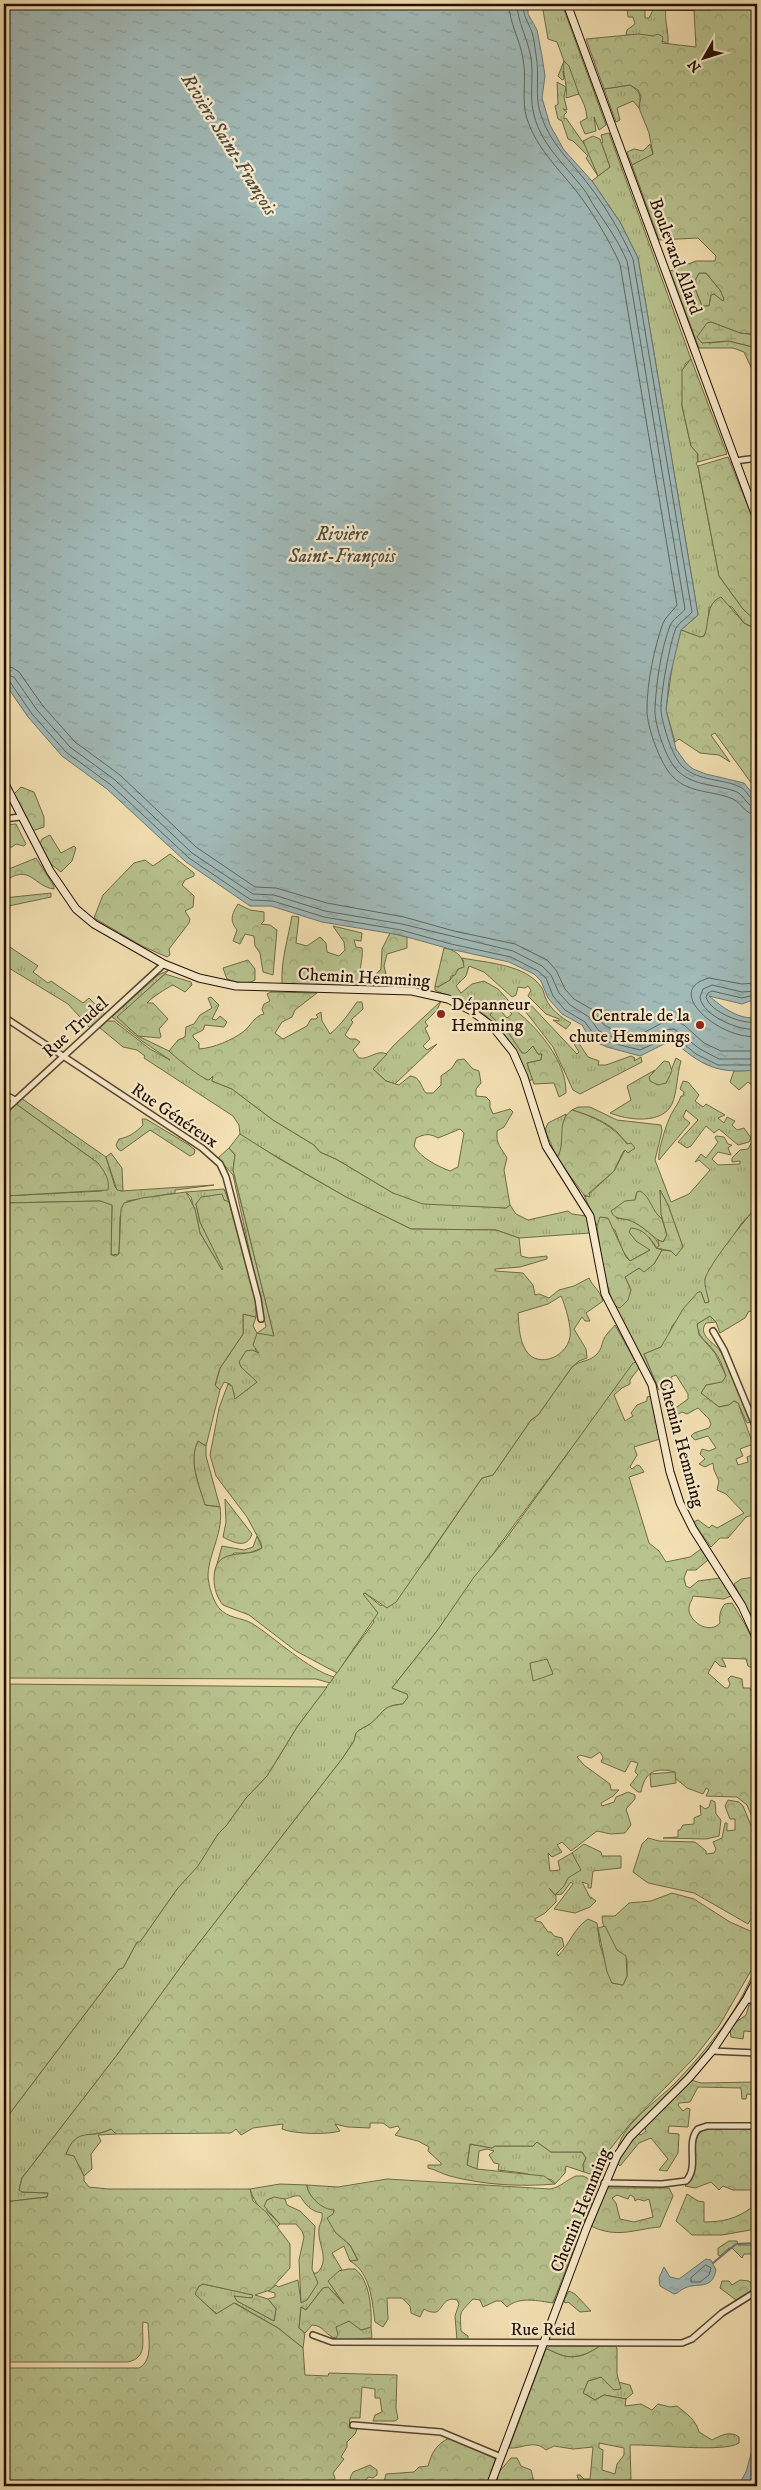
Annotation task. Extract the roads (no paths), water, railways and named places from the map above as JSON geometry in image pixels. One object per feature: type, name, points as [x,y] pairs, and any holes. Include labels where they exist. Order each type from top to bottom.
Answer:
[{"type":"street","points":[[568,5],[693,7]]},
{"type":"street","name":"Boulevard Allard","points":[[568,5],[757,519]]},
{"type":"street","points":[[735,461],[757,458]]},
{"type":"street","name":"Chemin Hemming","points":[[4,782],[20,817],[59,887],[76,910],[94,924],[164,964],[202,979],[236,986],[412,991],[436,995],[474,1012],[501,1035],[522,1073],[546,1146],[590,1216],[605,1294],[652,1385],[672,1477],[683,1511],[742,1606],[757,1639]]},
{"type":"street","points":[[4,819],[20,817]]},
{"type":"street","name":"Rue Trudel","points":[[4,1111],[164,964]]},
{"type":"street","name":"Rue Généreux","points":[[4,1017],[202,1148],[220,1164],[226,1177],[258,1299],[261,1319]]},
{"type":"street","points":[[4,1094],[14,1100]]},
{"type":"street","points":[[712,1331],[724,1350],[757,1430]]},
{"type":"street","name":"Chemin Hemming","points":[[490,2486],[604,2182],[624,2144],[712,2051],[757,1980]]},
{"type":"street","points":[[746,2000],[757,2000]]},
{"type":"street","points":[[712,2051],[757,2053]]},
{"type":"street","points":[[604,2182],[662,2184],[686,2182],[692,2171],[693,2138],[698,2129],[707,2126],[757,2126]]},
{"type":"street","name":"Rue Reid","points":[[313,2336],[332,2342],[685,2342],[695,2338],[722,2313],[757,2292]]},
{"type":"street","points":[[353,2426],[441,2432],[501,2457]]},
{"type":"water","name":"Rivière Saint-François","points":[[4,4],[528,4],[528,14],[537,30],[542,56],[545,76],[542,98],[550,125],[564,150],[592,181],[620,222],[638,258],[698,615],[681,630],[669,681],[666,710],[676,749],[693,769],[744,783],[757,799],[757,1002],[750,1001],[742,1004],[709,996],[725,1009],[738,1015],[751,1018],[757,1017],[757,1070],[731,1071],[710,1066],[692,1056],[672,1040],[640,1056],[607,1047],[591,1040],[582,1025],[562,1014],[548,998],[541,981],[534,974],[509,962],[450,949],[400,935],[322,922],[271,906],[250,906],[186,862],[107,789],[62,756],[28,717],[4,682]]},
{"type":"water","points":[[706,2259],[711,2260],[716,2270],[714,2277],[708,2283],[690,2286],[674,2294],[660,2286],[659,2278],[664,2267],[670,2277],[679,2279]]},
{"type":"water","points":[[757,2432],[757,2486],[738,2486],[746,2472]]},
{"type":"waterway","points":[[713,2263],[736,2244],[757,2243]]},
{"type":"place","name":"Dépanneur Hemming","points":[[441,1014]]},
{"type":"place","name":"Centrale de la chute Hemmings","points":[[700,1025]]}]
